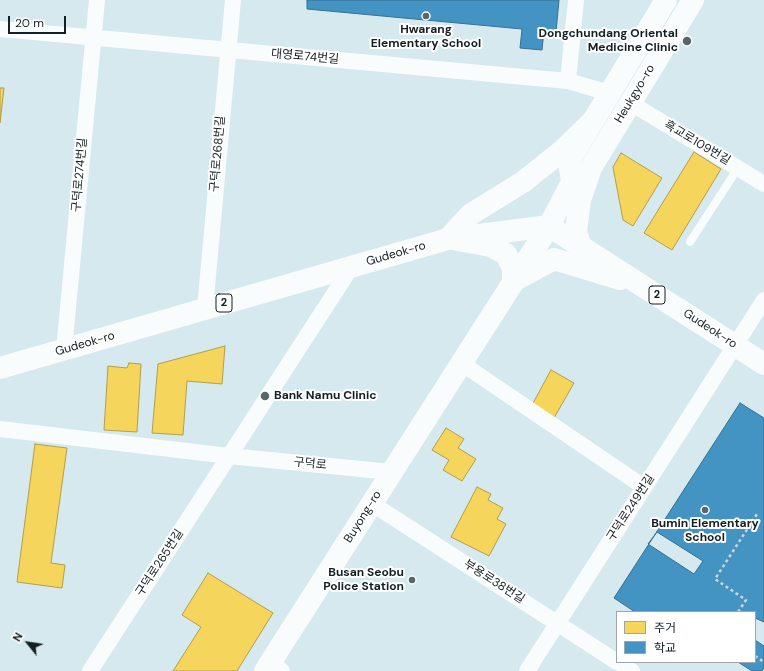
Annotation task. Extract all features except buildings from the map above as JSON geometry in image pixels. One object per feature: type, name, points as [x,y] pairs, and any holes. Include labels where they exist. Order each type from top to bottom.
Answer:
[{"type":"main road","name":"Heukgyo-ro","points":[[572,182],[569,161],[666,0]]},
{"type":"main road","name":"Heukgyo-ro","points":[[549,226],[572,182],[589,171],[629,102],[692,0]]},
{"type":"main road","points":[[448,238],[471,214],[524,182],[563,150],[593,121]]},
{"type":"main road","points":[[580,245],[576,231],[580,200],[593,163]]},
{"type":"main road","name":"Gudeok-ro","points":[[0,368],[448,238],[549,226],[764,364]]},
{"type":"main road","name":"Buyong-ro","points":[[272,668],[371,503],[549,226]]},
{"type":"main road","points":[[448,238],[491,246],[506,254],[513,268],[513,282],[554,259],[644,286]]},
{"type":"street","name":"구덕로274번길","points":[[64,350],[96,0]]},
{"type":"street","name":"구덕로268번길","points":[[205,309],[233,0]]},
{"type":"street","points":[[568,81],[576,0]]},
{"type":"street","name":"대영로74번길","points":[[0,29],[568,81],[609,93]]},
{"type":"street","name":"흑교로109번길","points":[[629,102],[764,184]]},
{"type":"street","name":"구덕로265번길","points":[[90,671],[352,266]]},
{"type":"street","name":"구덕로249번길","points":[[527,671],[764,300]]},
{"type":"street","points":[[461,363],[644,487]]},
{"type":"street","points":[[0,429],[229,456]]},
{"type":"street","name":"구덕로","points":[[229,456],[391,472]]},
{"type":"street","name":"부용로38번길","points":[[371,503],[616,661]]},
{"type":"street","name":"부용로38번길","points":[[619,663],[632,671]]},
{"type":"lane","points":[[690,242],[738,168]]},
{"type":"path","points":[[739,611],[746,600],[715,579],[757,514]]},
{"type":"place","name":"Hwarang Elementary School","points":[[426,16]]},
{"type":"place","name":"Dongchundang Oriental Medicine Clinic","points":[[687,41]]},
{"type":"place","name":"Bank Namu Clinic","points":[[265,396]]},
{"type":"place","name":"Bumin Elementary School","points":[[705,510]]},
{"type":"place","name":"Busan Seobu Police Station","points":[[412,580]]}]
